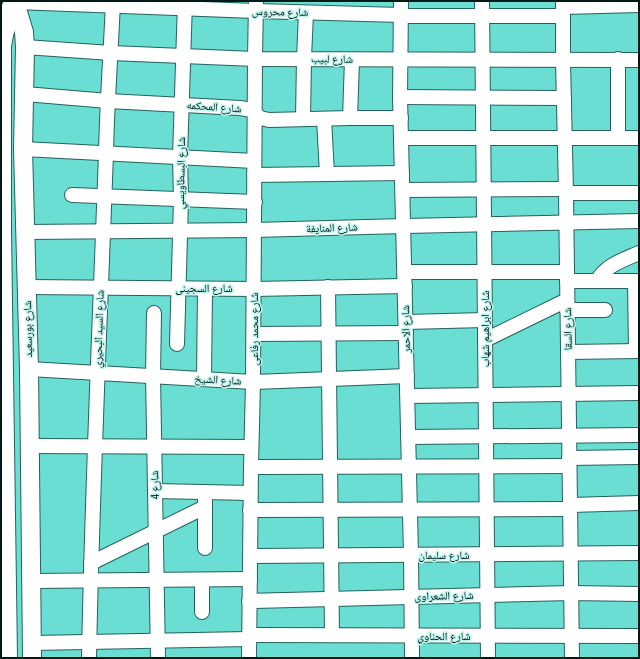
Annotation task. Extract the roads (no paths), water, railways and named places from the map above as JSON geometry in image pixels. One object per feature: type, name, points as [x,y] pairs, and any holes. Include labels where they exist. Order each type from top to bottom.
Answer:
[{"type":"main road","points":[[7,658],[1,230],[2,46],[4,27],[15,1]]},
{"type":"street","name":"شارع محروس","points":[[15,1],[256,6],[306,12],[400,10],[482,16],[563,8],[639,6]]},
{"type":"street","name":"شارع بورسعيد","points":[[15,1],[22,24],[25,47],[24,149],[29,369],[32,650]]},
{"type":"street","name":"شارع ابراهيم شهاب","points":[[482,1],[482,138],[485,272],[488,658]]},
{"type":"street","name":"شارع السيد البحيري","points":[[89,658],[97,373],[113,3]]},
{"type":"street","name":"شارع البسطاويسي","points":[[177,344],[181,199],[180,157],[185,5]]},
{"type":"street","name":"شارع محمد رفاعى","points":[[249,658],[250,493],[254,334],[256,6]]},
{"type":"street","name":"شارع السقا","points":[[563,8],[572,658]]},
{"type":"street","name":"شارع الاحمر","points":[[400,10],[400,97],[408,396],[412,658]]},
{"type":"street","points":[[303,119],[306,12]]},
{"type":"street","name":"شارع لبيب","points":[[25,47],[111,53],[255,58],[352,60],[639,60]]},
{"type":"street","points":[[350,118],[352,60]]},
{"type":"street","points":[[618,60],[618,138]]},
{"type":"street","name":"شارع المحكمه","points":[[25,94],[108,101],[240,108],[252,110],[260,118],[269,120],[401,118]]},
{"type":"street","points":[[400,97],[564,98]]},
{"type":"street","points":[[324,119],[327,174]]},
{"type":"street","points":[[401,138],[639,138]]},
{"type":"street","points":[[24,149],[180,157],[254,168],[327,174],[402,173]]},
{"type":"street","points":[[403,190],[484,189],[639,193]]},
{"type":"street","points":[[72,194],[255,202]]},
{"type":"street","name":"شارع المنايفة","points":[[26,232],[254,230],[639,221]]},
{"type":"street","points":[[597,281],[609,267],[639,253]]},
{"type":"street","points":[[405,272],[485,272],[567,277],[597,281],[637,281],[637,351],[568,352]]},
{"type":"street","name":"شارع السجينى","points":[[26,287],[254,289],[405,286]]},
{"type":"street","points":[[328,287],[332,635]]},
{"type":"street","points":[[204,379],[205,289]]},
{"type":"street","points":[[485,340],[567,305],[605,310]]},
{"type":"street","name":"شارع 4","points":[[154,313],[153,376],[158,658]]},
{"type":"street","points":[[254,334],[328,334],[485,320]]},
{"type":"street","name":"شارع الشيخ","points":[[29,369],[253,382],[407,376]]},
{"type":"street","points":[[408,396],[639,393]]},
{"type":"street","points":[[408,437],[639,435]]},
{"type":"street","points":[[29,446],[251,447]]},
{"type":"street","points":[[251,467],[486,467],[639,457]]},
{"type":"street","points":[[155,492],[250,493]]},
{"type":"street","points":[[204,492],[205,548]]},
{"type":"street","points":[[250,510],[487,510],[639,503]]},
{"type":"street","points":[[91,563],[205,507]]},
{"type":"street","name":"شارع سليمان","points":[[250,556],[639,553]]},
{"type":"street","points":[[31,581],[250,579]]},
{"type":"street","points":[[202,580],[202,612]]},
{"type":"street","name":"شارع الشعراوى","points":[[250,600],[571,593],[639,594]]},
{"type":"street","name":"شارع الحناوي","points":[[32,650],[89,642],[332,635],[639,636]]}]
